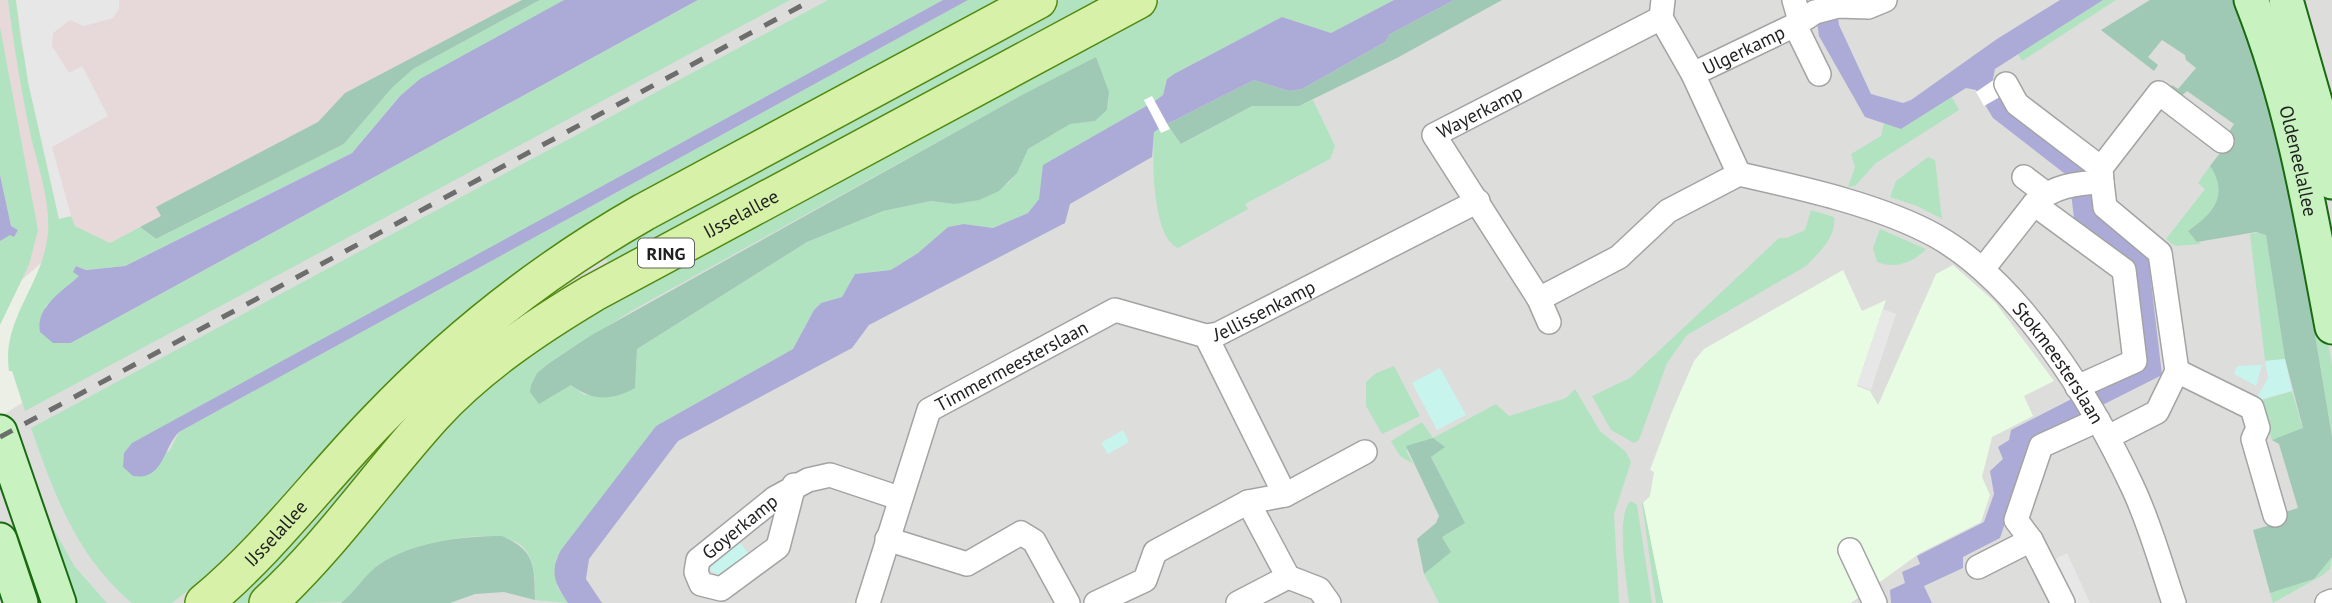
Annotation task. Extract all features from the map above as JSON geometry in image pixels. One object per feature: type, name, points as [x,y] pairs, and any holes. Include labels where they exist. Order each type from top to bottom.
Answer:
[{"type":"main road","name":"IJsselallee","points":[[204,603],[256,555],[407,391],[491,314],[535,280],[644,212],[1038,0]]},
{"type":"main road","name":"IJsselallee","points":[[268,603],[322,549],[435,413],[524,337],[593,293],[1138,0]]},
{"type":"main road","name":"Oldeneelallee","points":[[2250,0],[2268,44],[2294,134],[2312,211],[2332,327]]},
{"type":"main road","name":"Oldeneelallee","points":[[2286,0],[2325,136],[2332,183]]},
{"type":"main road","points":[[0,432],[59,603]]},
{"type":"main road","points":[[0,540],[21,603]]},
{"type":"street","name":"Ulgerkamp","points":[[1693,74],[1801,14],[1838,6],[1867,7],[1885,0]]},
{"type":"street","name":"Wayerkamp","points":[[1549,322],[1539,299],[1434,135],[1662,9],[1739,174]]},
{"type":"street","name":"Ulgerkamp","points":[[1801,14],[1819,74]]},
{"type":"street","points":[[2006,84],[2017,104],[2092,179],[2105,207],[2160,253],[2177,372],[2157,412],[2091,410]]},
{"type":"street","points":[[1983,269],[2040,198],[2092,179],[2159,93],[2222,141]]},
{"type":"street","name":"Stokmeesterslaan","points":[[1739,174],[1851,204],[1935,235],[1983,269],[2011,297],[2091,410],[2135,490],[2174,603]]},
{"type":"street","points":[[1539,299],[1619,257],[1668,211],[1739,174]]},
{"type":"street","points":[[2024,177],[2040,198],[2124,270],[2136,361],[2091,410],[2041,446],[2016,520],[2031,540],[2063,603]]},
{"type":"street","name":"Jellissenkamp","points":[[1285,495],[1206,336],[1218,334],[1478,201]]},
{"type":"street","name":"Timmermeesterslaan","points":[[868,603],[929,410],[1115,310],[1206,336]]},
{"type":"street","points":[[2177,372],[2252,408],[2258,428],[2253,439],[2275,515]]},
{"type":"street","points":[[1104,601],[1145,580],[1155,552],[1248,502],[1285,495],[1366,452]]},
{"type":"street","name":"Goyerkamp","points":[[793,485],[778,547],[721,589],[701,584],[695,572],[698,560],[793,485],[830,475],[899,498]]},
{"type":"street","points":[[1248,502],[1288,576],[1319,589],[1329,603]]},
{"type":"street","points":[[887,539],[967,564],[1021,533],[1034,541],[1068,603]]},
{"type":"street","points":[[1978,567],[2031,540]]},
{"type":"street","points":[[1850,550],[1875,603]]},
{"type":"street","points":[[1238,603],[1288,576]]},
{"type":"street","points":[[2327,603],[2332,601]]},
{"type":"shaded area","points":[[0,0],[530,0],[108,253],[64,243],[0,299]]},
{"type":"shaded area","points":[[8,0],[16,0],[21,42],[59,218],[71,216],[75,226],[110,243],[140,227],[156,239],[344,144],[392,88],[413,69],[540,0],[564,0],[400,96],[352,153],[125,266],[86,270],[76,266],[80,276],[45,307],[71,343],[698,0],[790,0],[25,411],[12,371],[9,371],[8,352],[17,317],[40,267],[45,250],[48,219],[24,103]]},
{"type":"shaded area","points":[[16,0],[119,0],[119,9],[113,18],[84,26],[70,20],[53,33],[52,46],[69,73],[82,66],[108,116],[52,147],[71,216],[59,219],[28,82]]},
{"type":"shaded area","points":[[522,0],[540,0],[413,69],[392,88],[344,144],[156,239],[140,227],[161,216],[156,207],[318,122],[345,93]]},
{"type":"shaded area","points":[[564,0],[698,0],[71,343],[53,343],[40,332],[40,323],[46,307],[79,276],[73,272],[76,266],[86,270],[125,266],[352,153],[400,96],[420,79]]},
{"type":"shaded area","points":[[759,0],[2332,0],[2332,603],[0,603],[0,417],[52,384]]},
{"type":"shaded area","points":[[828,0],[943,0],[127,448],[169,452],[179,432],[968,0],[1017,0],[423,357],[357,415],[238,544],[172,603],[132,603],[96,566],[59,500],[31,428]]},
{"type":"shaded area","points":[[943,0],[968,0],[179,432],[162,461],[151,473],[133,476],[123,467],[124,453],[132,443]]},
{"type":"shaded area","points":[[1060,0],[1111,0],[612,269],[600,249]]},
{"type":"shaded area","points":[[1161,0],[1394,0],[1331,33],[1282,17],[1174,74],[1167,79],[1163,95],[1155,101],[1044,165],[1039,199],[1028,213],[993,228],[964,224],[948,227],[918,253],[891,270],[855,274],[842,297],[821,303],[814,310],[793,349],[656,426],[556,559],[557,587],[568,603],[535,600],[533,566],[524,548],[512,540],[495,536],[475,536],[431,544],[393,557],[375,568],[353,594],[342,602],[283,603],[402,467],[520,354],[771,209]],"holes":[[[1022,95],[1109,100],[1107,110],[1095,121],[1069,124],[1028,149],[1009,183],[954,204],[931,201],[883,211],[807,242],[637,349],[635,388],[584,395],[571,385],[563,388],[531,385],[537,373],[548,364],[633,310]]]},
{"type":"shaded area","points":[[1394,0],[1454,0],[1390,34],[1385,42],[1302,89],[1289,91],[1254,80],[1167,124],[1154,132],[1152,157],[1070,204],[1065,223],[869,325],[852,348],[678,441],[589,559],[586,579],[602,603],[568,603],[555,578],[557,558],[656,426],[793,349],[814,310],[821,303],[842,297],[855,274],[891,270],[918,253],[948,227],[964,224],[993,228],[1028,213],[1039,199],[1043,165],[1155,101],[1163,95],[1167,79],[1174,74],[1282,17],[1331,33]]},
{"type":"shaded area","points":[[1454,0],[1502,0],[1397,58],[1299,106],[1252,106],[1181,144],[1167,124],[1254,80],[1289,91],[1302,89],[1385,42],[1390,34]]},
{"type":"shaded area","points":[[1814,0],[1836,0],[1839,25],[1871,94],[1903,103],[2060,0],[2103,0],[1995,69],[1993,79],[2008,103],[2087,165],[2094,214],[2148,256],[2162,375],[2033,440],[2000,538],[1963,557],[1963,568],[1924,586],[1932,603],[1891,603],[1890,590],[1905,583],[1902,572],[1920,564],[1917,556],[1984,522],[1994,494],[1990,471],[2003,459],[1998,447],[2009,440],[2011,430],[2140,364],[2129,268],[2075,226],[2069,177],[1993,118],[1976,90],[1966,88],[1901,129],[1865,117],[1819,36]]},
{"type":"shaded area","points":[[2103,0],[2116,0],[2022,61],[2018,54]]},
{"type":"shaded area","points":[[2150,0],[2242,0],[2269,97],[2299,239],[2332,437],[2332,557],[2314,579],[2270,593],[2253,530],[2285,521],[2285,512],[2298,508],[2279,444],[2272,440],[2303,428],[2285,359],[2266,235],[2256,232],[2197,242],[2188,231],[2211,211],[2216,203],[2218,186],[2210,166],[2230,140],[2227,135],[2234,124],[2187,91],[2178,99],[2170,89],[2172,85],[2178,89],[2196,68],[2186,60],[2185,55],[2162,40],[2148,57],[2158,65],[2154,71],[2101,30]]},
{"type":"shaded area","points":[[0,27],[38,230],[29,265],[0,325],[0,241],[10,234],[14,237],[18,230],[11,226],[0,175]]},
{"type":"shaded area","points":[[1096,57],[1109,92],[1107,110],[1095,121],[1070,124],[1028,149],[1017,173],[999,191],[979,200],[954,204],[931,201],[883,211],[807,242],[637,349],[635,388],[627,392],[610,397],[594,396],[571,385],[539,404],[530,392],[537,373],[590,336],[1022,95]]},
{"type":"shaded area","points":[[1952,97],[1959,110],[1876,163],[1855,186],[1848,187],[1855,167],[1851,154],[1881,136],[1884,123],[1901,129]]},
{"type":"shaded area","points":[[1313,100],[1335,146],[1330,159],[1245,204],[1248,209],[1178,248],[1169,241],[1158,214],[1153,160],[1154,132],[1167,124],[1182,144],[1252,106],[1299,106]]},
{"type":"shaded area","points":[[1928,157],[1935,160],[1942,219],[1917,206],[1890,197],[1896,181]]},
{"type":"shaded area","points":[[2210,166],[2219,186],[2219,195],[2205,218],[2188,231],[2201,244],[2175,246],[2166,239],[2205,189],[2198,183]]},
{"type":"shaded area","points":[[0,175],[11,226],[18,230],[14,237],[10,235],[0,241]]},
{"type":"shaded area","points":[[1811,210],[1834,217],[1833,231],[1816,256],[1806,266],[1687,335],[1667,363],[1639,440],[1634,443],[1611,430],[1592,396],[1630,378],[1779,238],[1787,238],[1805,230]]},
{"type":"shaded area","points":[[2306,213],[2332,365],[2332,437],[2299,239]]},
{"type":"shaded area","points":[[1880,229],[1926,249],[1915,258],[1897,265],[1877,262],[1873,248]]},
{"type":"shaded area","points":[[2250,234],[2266,234],[2285,359],[2265,361]]},
{"type":"shaded area","points":[[1953,265],[1995,302],[2054,381],[2024,396],[2033,416],[1992,437],[1982,477],[1990,495],[1981,522],[1920,553],[1851,603],[1663,603],[1643,503],[1650,496],[1654,472],[1650,470],[1671,414],[1694,361],[1704,349],[1843,270],[1862,311],[1886,300],[1857,386],[1870,391],[1878,405],[1936,274]]},
{"type":"shaded area","points":[[530,297],[541,313],[253,603],[233,603],[302,535],[387,438]]},
{"type":"shaded area","points":[[1883,309],[1896,314],[1871,390],[1857,385]]},
{"type":"shaded area","points":[[2285,359],[2292,391],[2255,401],[2268,378],[2265,361]]},
{"type":"shaded area","points":[[2262,365],[2256,386],[2234,374],[2237,366]]},
{"type":"shaded area","points":[[1394,366],[1420,416],[1382,434],[1366,406],[1366,382],[1376,373]]},
{"type":"shaded area","points":[[1440,368],[1466,415],[1437,430],[1412,383]]},
{"type":"shaded area","points":[[1575,389],[1600,431],[1626,452],[1631,462],[1614,514],[1619,603],[1439,603],[1424,574],[1450,552],[1442,537],[1464,523],[1431,456],[1444,447],[1406,450],[1413,464],[1400,456],[1391,441],[1422,422],[1433,438],[1496,404],[1509,416],[1566,398]]},
{"type":"shaded area","points":[[2292,391],[2303,429],[2272,440],[2259,401]]},
{"type":"shaded area","points":[[1123,430],[1129,442],[1108,454],[1101,443]]},
{"type":"shaded area","points":[[1433,438],[1445,447],[1431,457],[1465,523],[1442,537],[1451,552],[1424,574],[1417,539],[1436,523],[1439,516],[1406,446]]},
{"type":"shaded area","points":[[1631,501],[1637,505],[1652,603],[1629,603],[1623,533],[1626,508]]},
{"type":"shaded area","points":[[1643,503],[1663,603],[1656,603]]},
{"type":"shaded area","points":[[45,514],[75,567],[107,603],[71,603]]},
{"type":"shaded area","points":[[502,536],[521,548],[531,561],[535,600],[504,592],[475,594],[450,603],[341,603],[375,568],[393,556],[423,545],[455,539]]},
{"type":"shaded area","points":[[736,537],[751,557],[722,576],[711,571],[710,565]]},
{"type":"shaded area","points":[[2067,553],[2090,603],[2071,603],[2051,561]]},
{"type":"shaded area","points":[[2332,557],[2330,569],[2323,575],[2273,603],[2270,593],[2314,579]]},
{"type":"pier","points":[[1995,79],[2005,94],[1984,106],[1976,92]]},
{"type":"pier","points":[[1152,96],[1170,129],[1161,133],[1144,100]]},
{"type":"railway","points":[[0,437],[812,0]]}]
